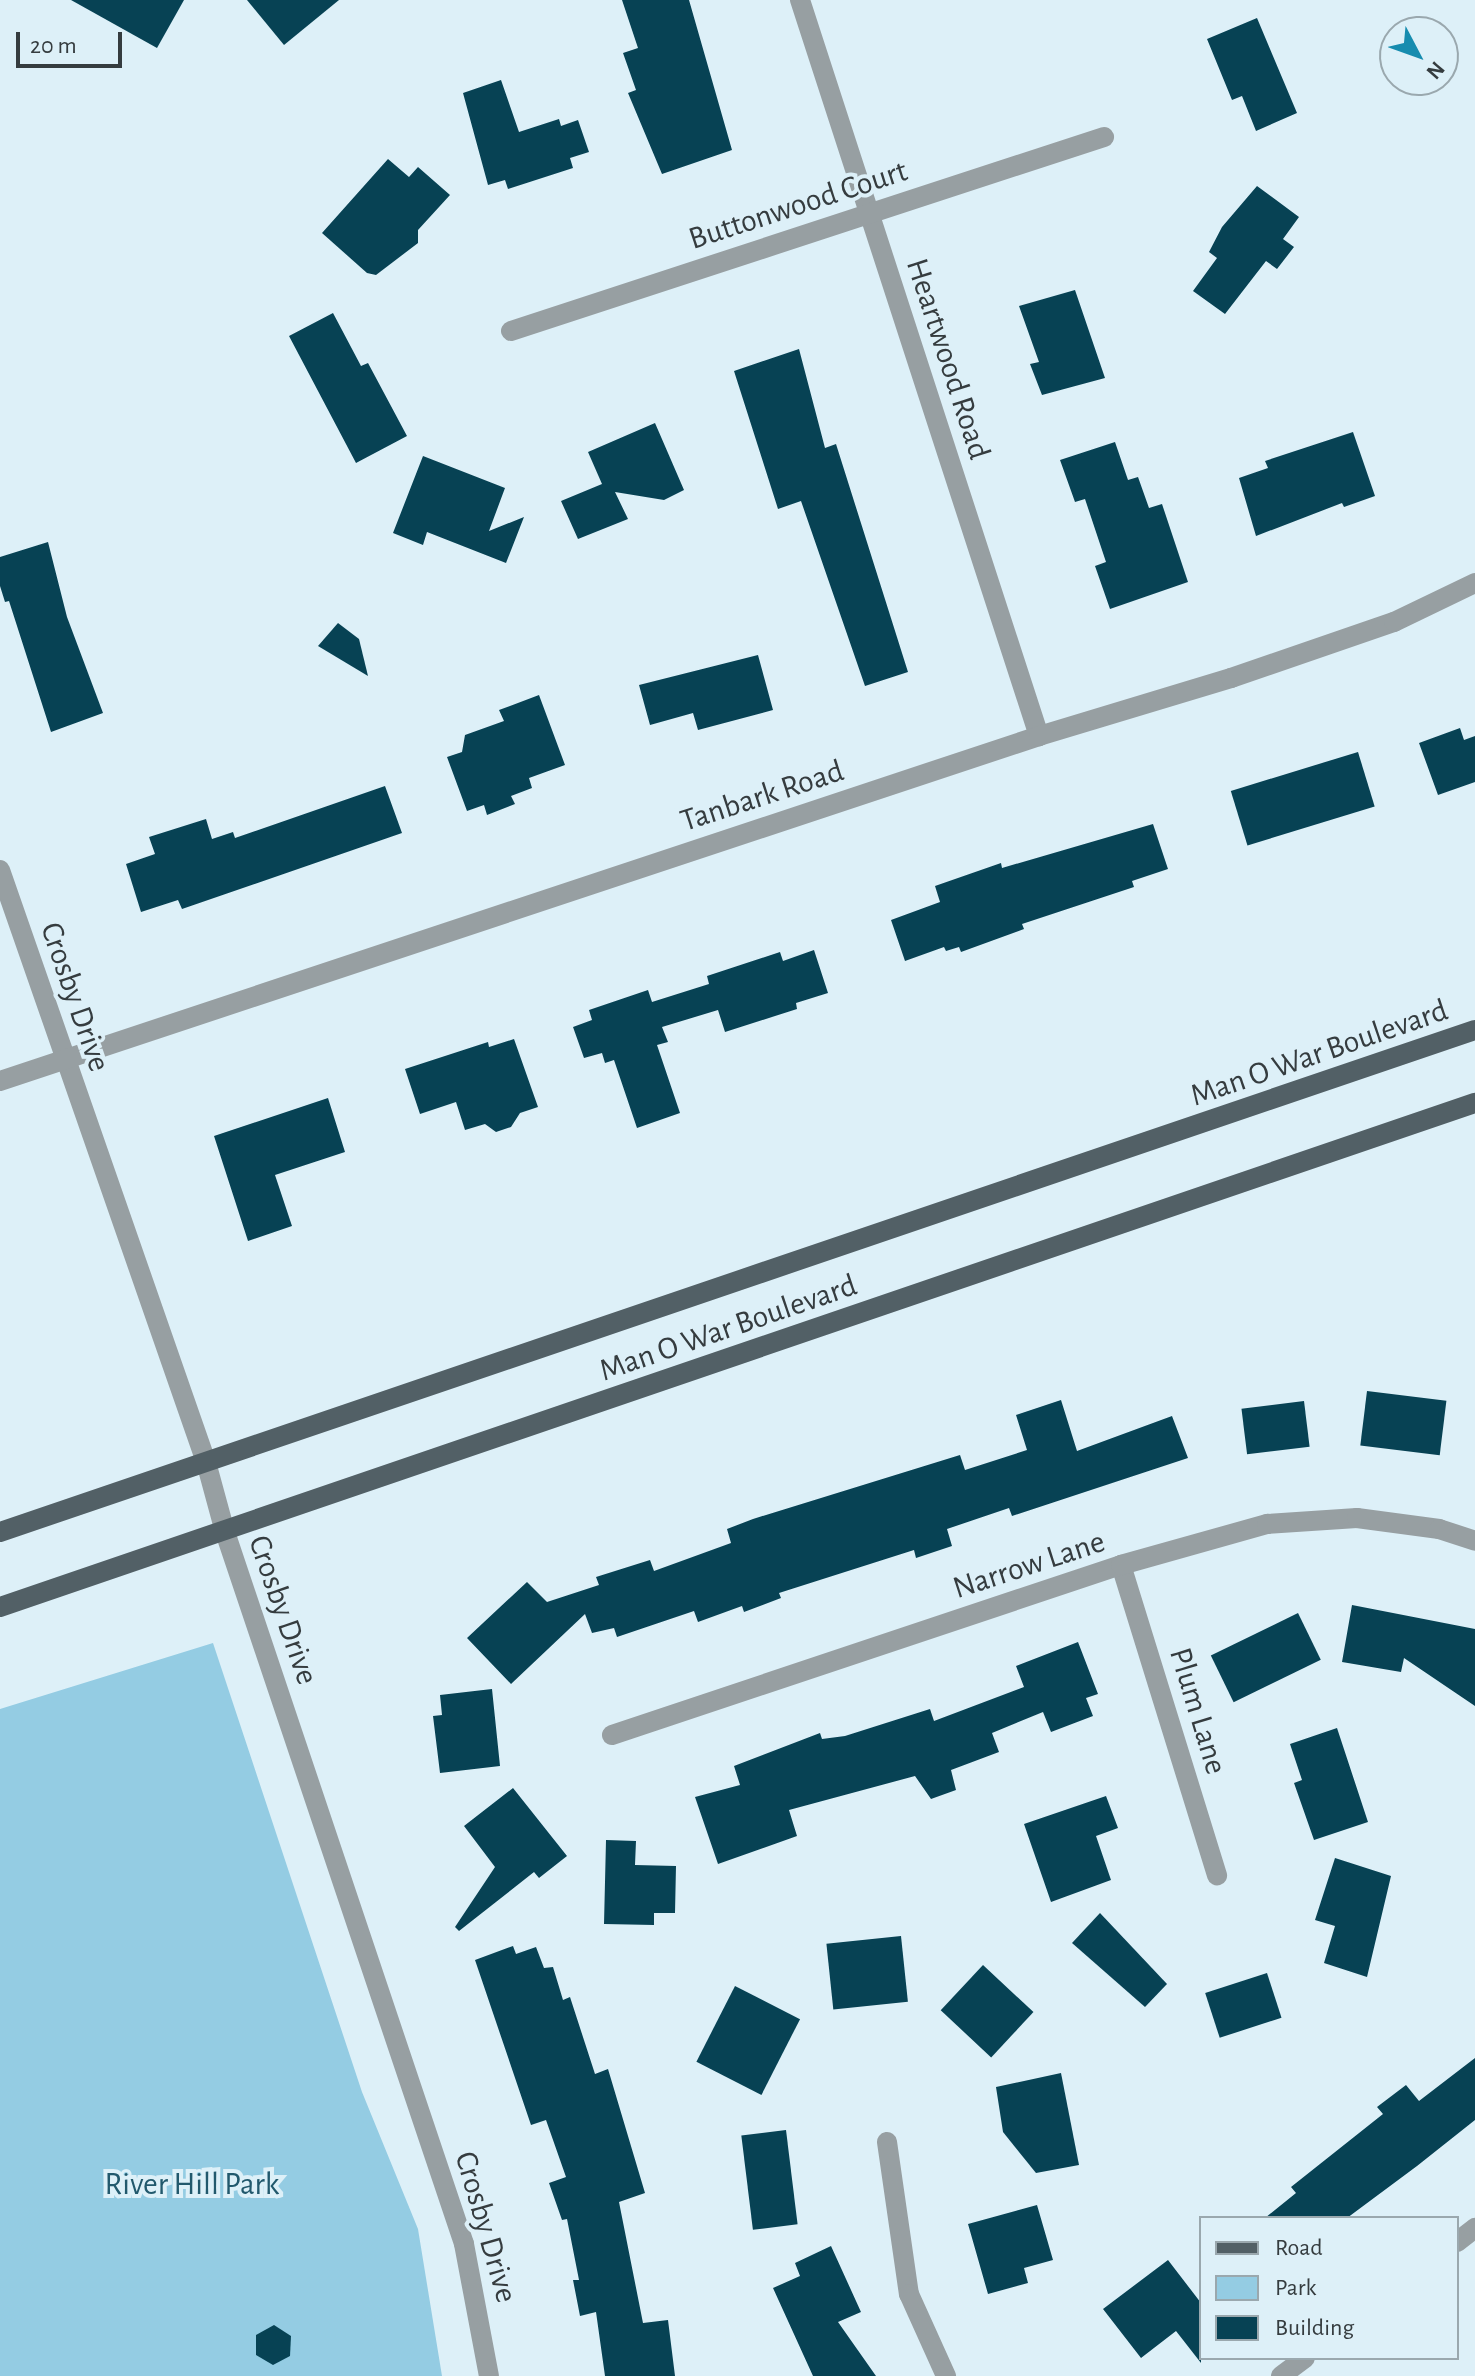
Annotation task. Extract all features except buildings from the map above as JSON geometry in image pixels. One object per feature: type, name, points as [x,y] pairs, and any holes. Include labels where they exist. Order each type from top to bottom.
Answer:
[{"type":"main road","name":"Man O War Boulevard","points":[[0,1532],[1475,1030]]},
{"type":"main road","name":"Man O War Boulevard","points":[[0,1607],[1475,1103]]},
{"type":"street","name":"Heartwood Road","points":[[800,0],[1039,736]]},
{"type":"street","name":"Buttonwood Court","points":[[511,331],[1104,137]]},
{"type":"street","name":"Tanbark Road","points":[[0,1081],[1039,736],[1394,622],[1475,583]]},
{"type":"street","name":"Crosby Drive","points":[[0,870],[206,1462],[225,1532],[464,2244],[489,2376]]},
{"type":"street","name":"Narrow Lane","points":[[612,1735],[1121,1565],[1267,1524],[1315,1519],[1397,1522],[1475,1541]]},
{"type":"street","name":"Plum Lane","points":[[1121,1565],[1217,1875]]},
{"type":"street","points":[[887,2142],[909,2294],[946,2376]]},
{"type":"street","points":[[1459,2240],[1475,2228]]},
{"type":"street","points":[[1281,2376],[1302,2360]]},
{"type":"green space","name":"River Hill Park","points":[[213,1643],[362,2092],[418,2229],[442,2376],[0,2376],[0,1709]]}]
